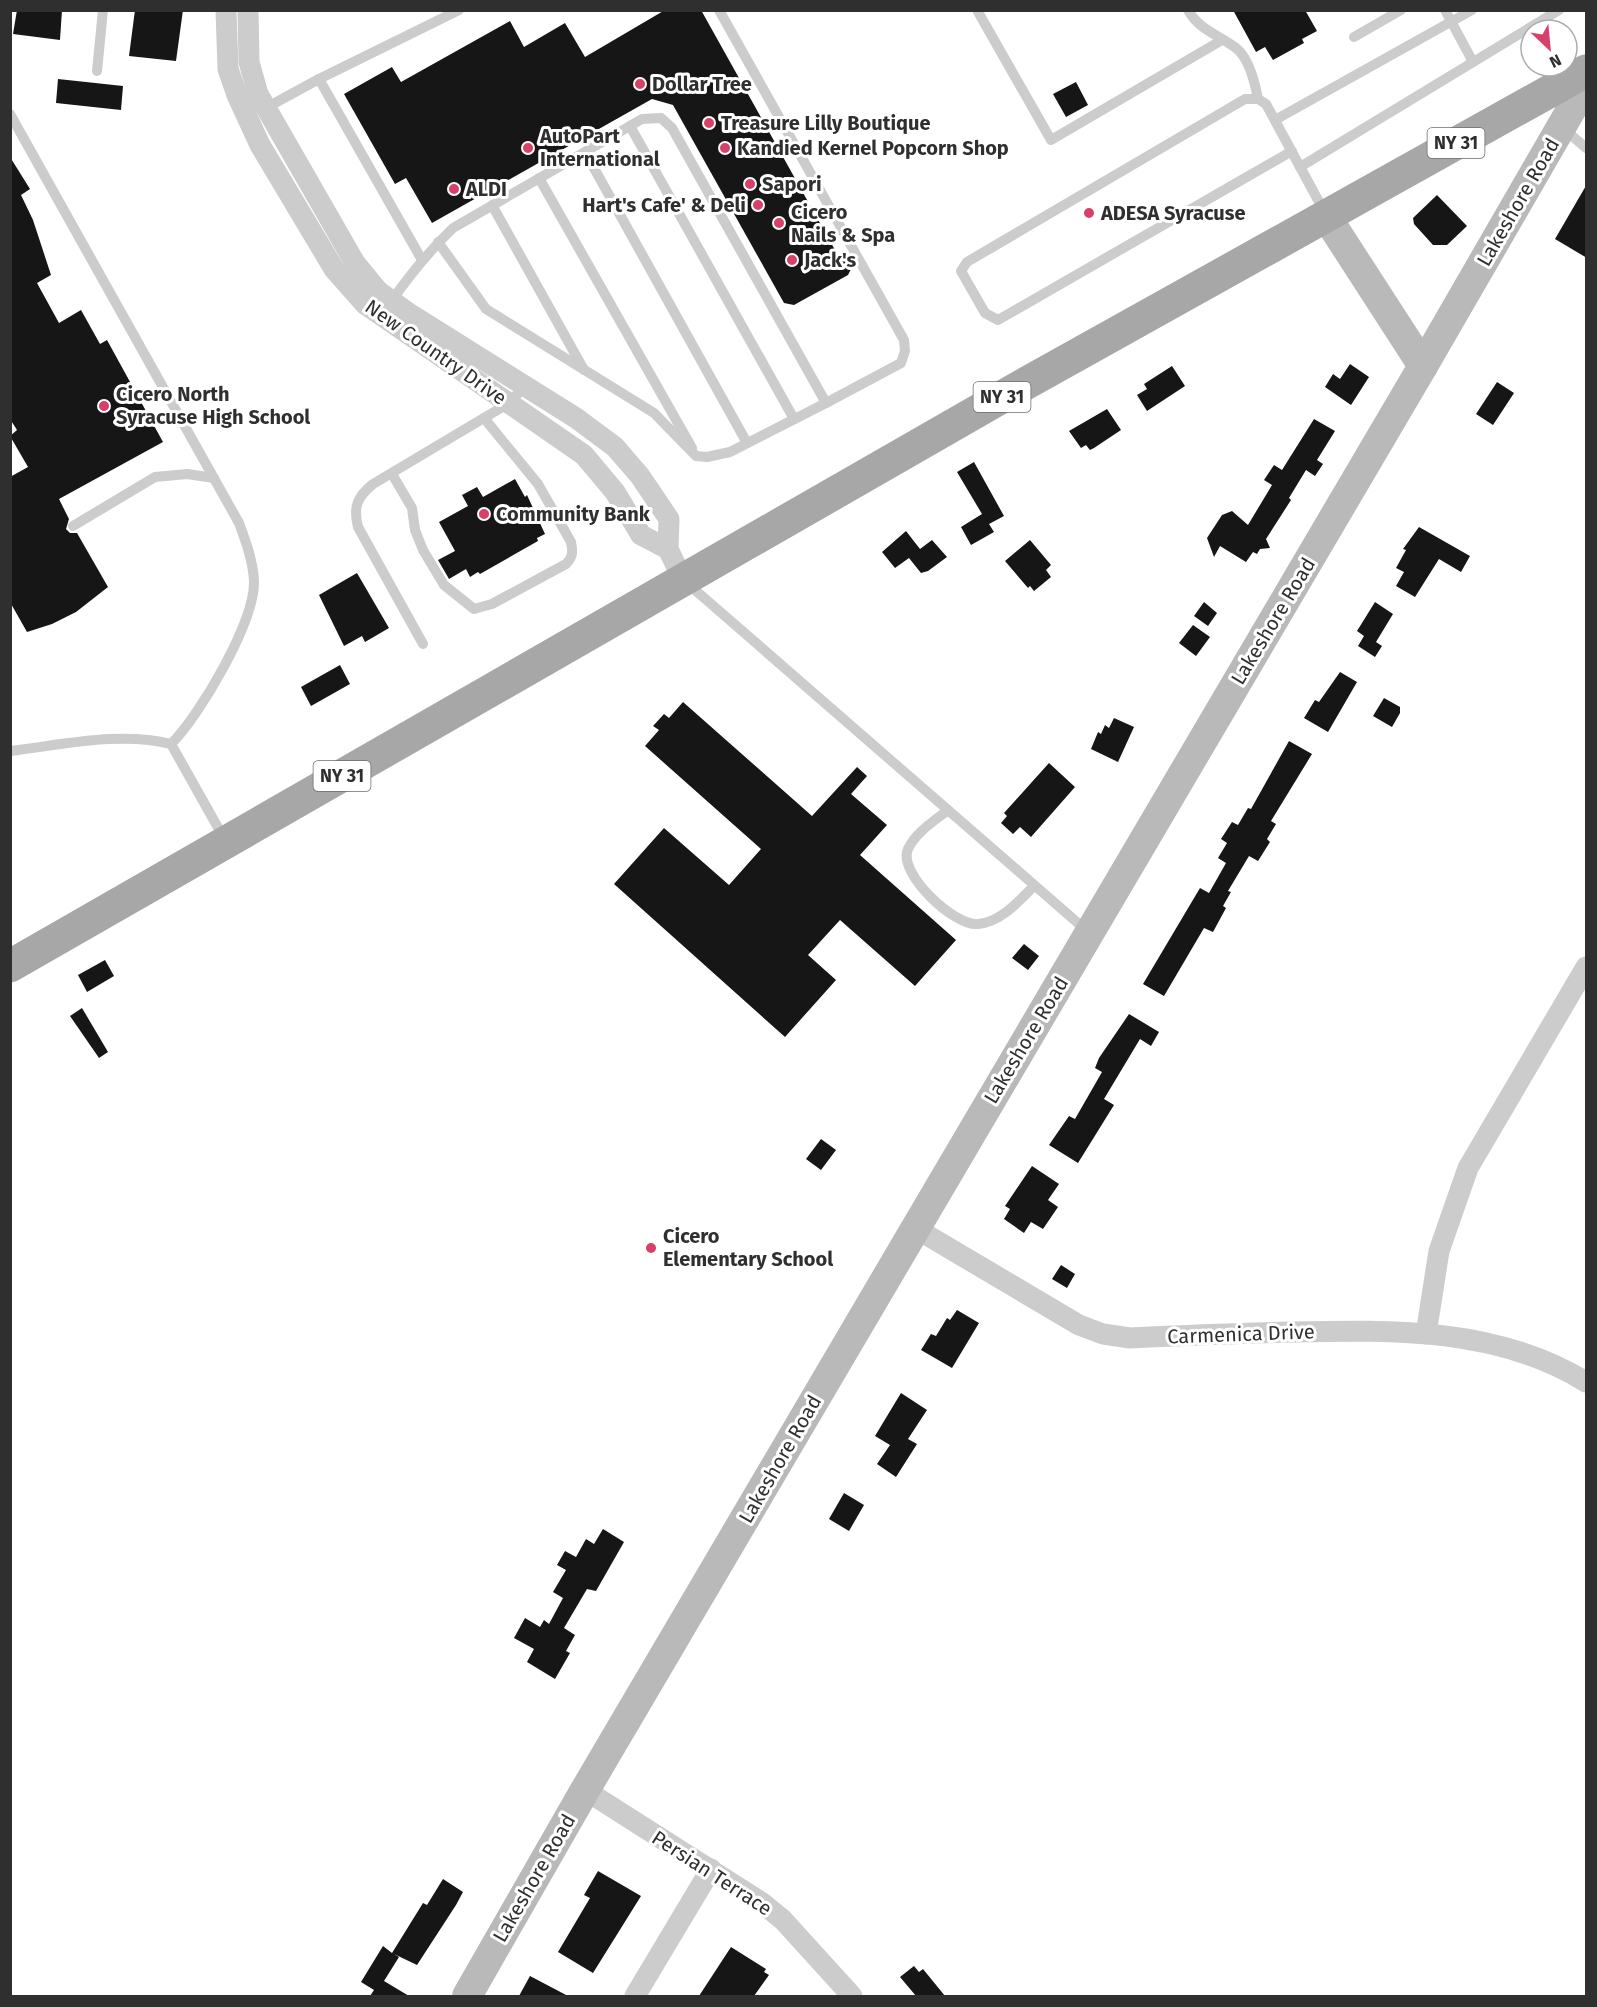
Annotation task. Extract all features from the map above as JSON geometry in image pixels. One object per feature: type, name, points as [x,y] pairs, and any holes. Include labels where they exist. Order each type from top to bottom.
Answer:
[{"type":"main road","name":"NY 31","points":[[10,966],[683,580],[1587,71]]},
{"type":"street","name":"New Country Drive","points":[[226,10],[228,69],[248,119],[301,217],[334,269],[365,304],[386,308],[525,386],[576,418],[615,447],[640,476],[669,519],[668,549],[683,580]]},
{"type":"street","name":"New Country Drive","points":[[248,10],[249,62],[258,94],[355,263],[378,291],[386,308],[509,403],[584,455],[615,492],[641,535],[668,549]]},
{"type":"street","name":"Lakeshore Road","points":[[467,1996],[585,1790],[1587,84]]},
{"type":"street","points":[[1326,216],[1423,366]]},
{"type":"street","points":[[1426,1334],[1439,1251],[1468,1168],[1587,967]]},
{"type":"street","name":"Carmenica Drive","points":[[915,1228],[1079,1325],[1103,1334],[1130,1338],[1385,1330],[1460,1337],[1552,1362],[1587,1382]]},
{"type":"street","name":"Persian Terrace","points":[[585,1790],[711,1869],[783,1920],[852,1996]]},
{"type":"street","points":[[635,1996],[711,1869]]},
{"type":"lane","points":[[97,71],[103,10]]},
{"type":"lane","points":[[248,119],[319,79],[459,10]]},
{"type":"lane","points":[[438,242],[486,309],[654,413],[696,456],[707,457],[730,452],[901,363],[905,351],[904,340],[719,10]]},
{"type":"lane","points":[[977,10],[1051,140],[1222,40]]},
{"type":"lane","points":[[1188,10],[1208,32],[1238,48],[1255,80],[1258,99]]},
{"type":"lane","points":[[1354,37],[1401,10]]},
{"type":"lane","points":[[1445,10],[1473,63]]},
{"type":"lane","points":[[1275,120],[1472,10]]},
{"type":"lane","points":[[1300,167],[1559,10]]},
{"type":"lane","points":[[319,79],[422,260]]},
{"type":"lane","points":[[1292,151],[998,320],[985,313],[961,272],[967,262],[1245,99],[1258,99],[1266,104],[1292,151],[1326,216]]},
{"type":"lane","points":[[10,114],[214,478],[239,524],[249,549],[254,582],[250,608],[199,710],[171,744]]},
{"type":"lane","points":[[386,308],[422,260],[453,228],[630,126],[652,117],[668,122],[826,403]]},
{"type":"lane","points":[[630,126],[794,419]]},
{"type":"lane","points":[[1562,127],[1587,148]]},
{"type":"lane","points":[[585,152],[747,443]]},
{"type":"lane","points":[[538,178],[696,456]]},
{"type":"lane","points":[[492,205],[586,372]]},
{"type":"lane","points":[[423,645],[358,527],[354,509],[362,492],[509,403],[525,386]]},
{"type":"lane","points":[[392,474],[412,508],[423,550],[444,585],[474,609],[492,604],[566,564],[571,559],[571,542],[538,484],[484,418]]},
{"type":"lane","points":[[73,526],[155,477],[187,474],[214,478]]},
{"type":"lane","points":[[683,580],[1089,933]]},
{"type":"lane","points":[[10,751],[129,738],[153,739],[171,744],[226,843]]},
{"type":"lane","points":[[948,810],[925,829],[907,850],[907,865],[930,896],[963,922],[976,925],[996,918],[1013,907],[1034,886]]},
{"type":"building","points":[[17,10],[62,10],[60,40],[13,34]]},
{"type":"building","points":[[135,10],[183,10],[176,61],[129,56]]},
{"type":"building","points":[[665,10],[701,10],[840,259],[848,255],[853,265],[848,275],[794,305],[784,303],[673,105],[652,99],[432,223],[406,178],[395,184],[344,94],[392,67],[401,82],[510,21],[524,47],[565,23],[585,57]]},
{"type":"building","points":[[1233,10],[1305,10],[1317,31],[1302,39],[1304,43],[1273,60],[1265,47],[1256,52]]},
{"type":"building","points":[[58,79],[123,86],[121,110],[56,103]]},
{"type":"building","points":[[1076,82],[1088,105],[1066,117],[1053,94]]},
{"type":"building","points":[[10,157],[30,189],[21,195],[33,220],[51,275],[37,283],[59,323],[81,310],[100,344],[107,340],[163,442],[59,499],[69,519],[66,529],[70,533],[77,533],[108,587],[76,612],[52,624],[27,632],[10,602],[10,477],[28,467],[10,436],[17,430],[10,419]]},
{"type":"building","points":[[1587,184],[1587,258],[1555,239]]},
{"type":"building","points":[[1437,195],[1467,226],[1447,245],[1433,245],[1414,224],[1413,218]]},
{"type":"building","points":[[1350,364],[1369,377],[1351,405],[1325,387],[1333,374],[1340,379]]},
{"type":"building","points":[[1172,366],[1185,386],[1147,411],[1137,395],[1147,389],[1144,384]]},
{"type":"building","points":[[1497,382],[1514,393],[1493,425],[1476,414]]},
{"type":"building","points":[[1107,409],[1121,430],[1090,450],[1086,445],[1081,448],[1069,431]]},
{"type":"building","points":[[1314,419],[1335,431],[1317,460],[1323,464],[1315,476],[1306,470],[1289,498],[1291,500],[1266,539],[1270,548],[1260,549],[1257,554],[1253,552],[1246,562],[1220,546],[1214,557],[1207,538],[1222,515],[1232,511],[1248,525],[1272,485],[1264,480],[1274,465],[1282,470]]},
{"type":"building","points":[[974,462],[1004,516],[989,524],[994,532],[971,545],[961,527],[982,514],[957,472]]},
{"type":"building","points":[[515,479],[525,497],[527,495],[545,534],[537,538],[538,541],[480,574],[478,572],[470,577],[466,569],[449,579],[438,560],[455,551],[439,522],[468,506],[462,495],[477,487],[483,497]]},
{"type":"building","points":[[1419,527],[1470,556],[1461,572],[1439,559],[1415,597],[1396,586],[1404,572],[1396,568],[1406,550],[1403,549]]},
{"type":"building","points":[[906,531],[920,549],[932,540],[947,557],[928,571],[921,573],[909,558],[895,568],[882,552]]},
{"type":"building","points":[[1030,540],[1051,565],[1046,570],[1051,577],[1034,591],[1030,586],[1028,588],[1005,561]]},
{"type":"building","points":[[357,573],[389,628],[365,642],[362,636],[344,646],[319,595]]},
{"type":"building","points":[[1204,602],[1217,613],[1208,626],[1194,616]]},
{"type":"building","points":[[1375,602],[1393,614],[1376,642],[1382,646],[1375,657],[1358,646],[1364,636],[1357,631]]},
{"type":"building","points":[[1193,625],[1210,637],[1196,656],[1179,643]]},
{"type":"building","points":[[340,665],[350,684],[311,706],[301,687]]},
{"type":"building","points":[[1340,672],[1357,682],[1328,732],[1304,718],[1315,700],[1319,702]]},
{"type":"building","points":[[1384,698],[1400,707],[1400,713],[1392,727],[1373,716]]},
{"type":"building","points":[[683,702],[812,816],[857,767],[867,776],[851,794],[887,825],[860,855],[956,940],[915,986],[840,920],[808,955],[836,980],[785,1037],[614,884],[664,828],[729,885],[761,849],[645,746],[659,730],[653,726],[664,714],[669,718]]},
{"type":"building","points":[[1114,718],[1134,727],[1118,762],[1091,749],[1098,732],[1101,734],[1105,725],[1109,728]]},
{"type":"building","points":[[1289,741],[1312,754],[1271,821],[1276,824],[1267,839],[1270,842],[1258,861],[1249,856],[1228,891],[1231,892],[1223,906],[1226,908],[1213,932],[1204,928],[1164,996],[1143,984],[1200,888],[1209,893],[1226,863],[1218,858],[1227,843],[1221,839],[1232,822],[1238,825],[1248,808],[1251,809]]},
{"type":"building","points":[[1049,763],[1075,787],[1031,837],[1020,827],[1013,834],[1001,823],[1007,816],[1004,813]]},
{"type":"building","points":[[1024,944],[1039,956],[1028,970],[1012,958]]},
{"type":"building","points":[[105,960],[114,976],[87,992],[78,975]]},
{"type":"building","points":[[82,1008],[108,1052],[99,1058],[70,1016]]},
{"type":"building","points":[[1129,1014],[1159,1032],[1151,1046],[1140,1039],[1104,1099],[1114,1105],[1078,1163],[1049,1145],[1069,1116],[1075,1119],[1102,1072],[1095,1068],[1099,1058]]},
{"type":"building","points":[[821,1139],[836,1150],[821,1170],[806,1159]]},
{"type":"building","points":[[1032,1166],[1059,1184],[1048,1200],[1058,1207],[1043,1229],[1031,1222],[1024,1233],[1004,1219],[1010,1209],[1005,1206]]},
{"type":"building","points":[[1061,1265],[1075,1274],[1067,1288],[1052,1279]]},
{"type":"building","points":[[957,1310],[979,1323],[952,1368],[921,1350],[931,1334],[936,1336],[947,1318],[950,1320]]},
{"type":"building","points":[[901,1393],[927,1410],[908,1439],[917,1444],[896,1477],[877,1464],[890,1445],[875,1436]]},
{"type":"building","points":[[844,1493],[864,1505],[849,1531],[829,1519]]},
{"type":"building","points":[[603,1529],[624,1542],[596,1591],[587,1589],[564,1628],[575,1635],[566,1651],[570,1653],[555,1679],[527,1662],[534,1649],[514,1638],[525,1618],[540,1627],[544,1620],[549,1624],[563,1598],[553,1592],[566,1570],[557,1565],[565,1551],[576,1557],[586,1539],[594,1544]]},
{"type":"building","points":[[598,1871],[641,1896],[593,1973],[558,1952],[590,1898],[584,1895]]},
{"type":"building","points":[[443,1879],[463,1892],[456,1905],[417,1965],[394,1954],[399,1957],[384,1981],[409,1996],[370,1996],[374,1990],[361,1982],[383,1946],[392,1953],[423,1903],[427,1905]]},
{"type":"building","points":[[731,1947],[766,1969],[764,1972],[769,1975],[754,1996],[699,1996]]},
{"type":"building","points":[[914,1966],[919,1972],[923,1969],[945,1996],[916,1996],[900,1977]]},
{"type":"building","points":[[530,1976],[568,1996],[519,1996]]},
{"type":"place","name":"Dollar Tree","points":[[640,84]]},
{"type":"place","name":"Treasure Lilly Boutique","points":[[709,123]]},
{"type":"place","name":"AutoPart International","points":[[528,148]]},
{"type":"place","name":"Kandied Kernel Popcorn Shop","points":[[725,148]]},
{"type":"place","name":"Sapori","points":[[750,184]]},
{"type":"place","name":"ALDI","points":[[454,189]]},
{"type":"place","name":"Hart's Cafe' & Deli","points":[[758,205]]},
{"type":"place","name":"ADESA Syracuse","points":[[1089,213]]},
{"type":"place","name":"Cicero Nails & Spa","points":[[779,223]]},
{"type":"place","name":"Jack's","points":[[792,260]]},
{"type":"place","name":"Cicero North Syracuse High School","points":[[104,406]]},
{"type":"place","name":"Community Bank","points":[[484,514]]},
{"type":"place","name":"Cicero Elementary School","points":[[651,1248]]}]
